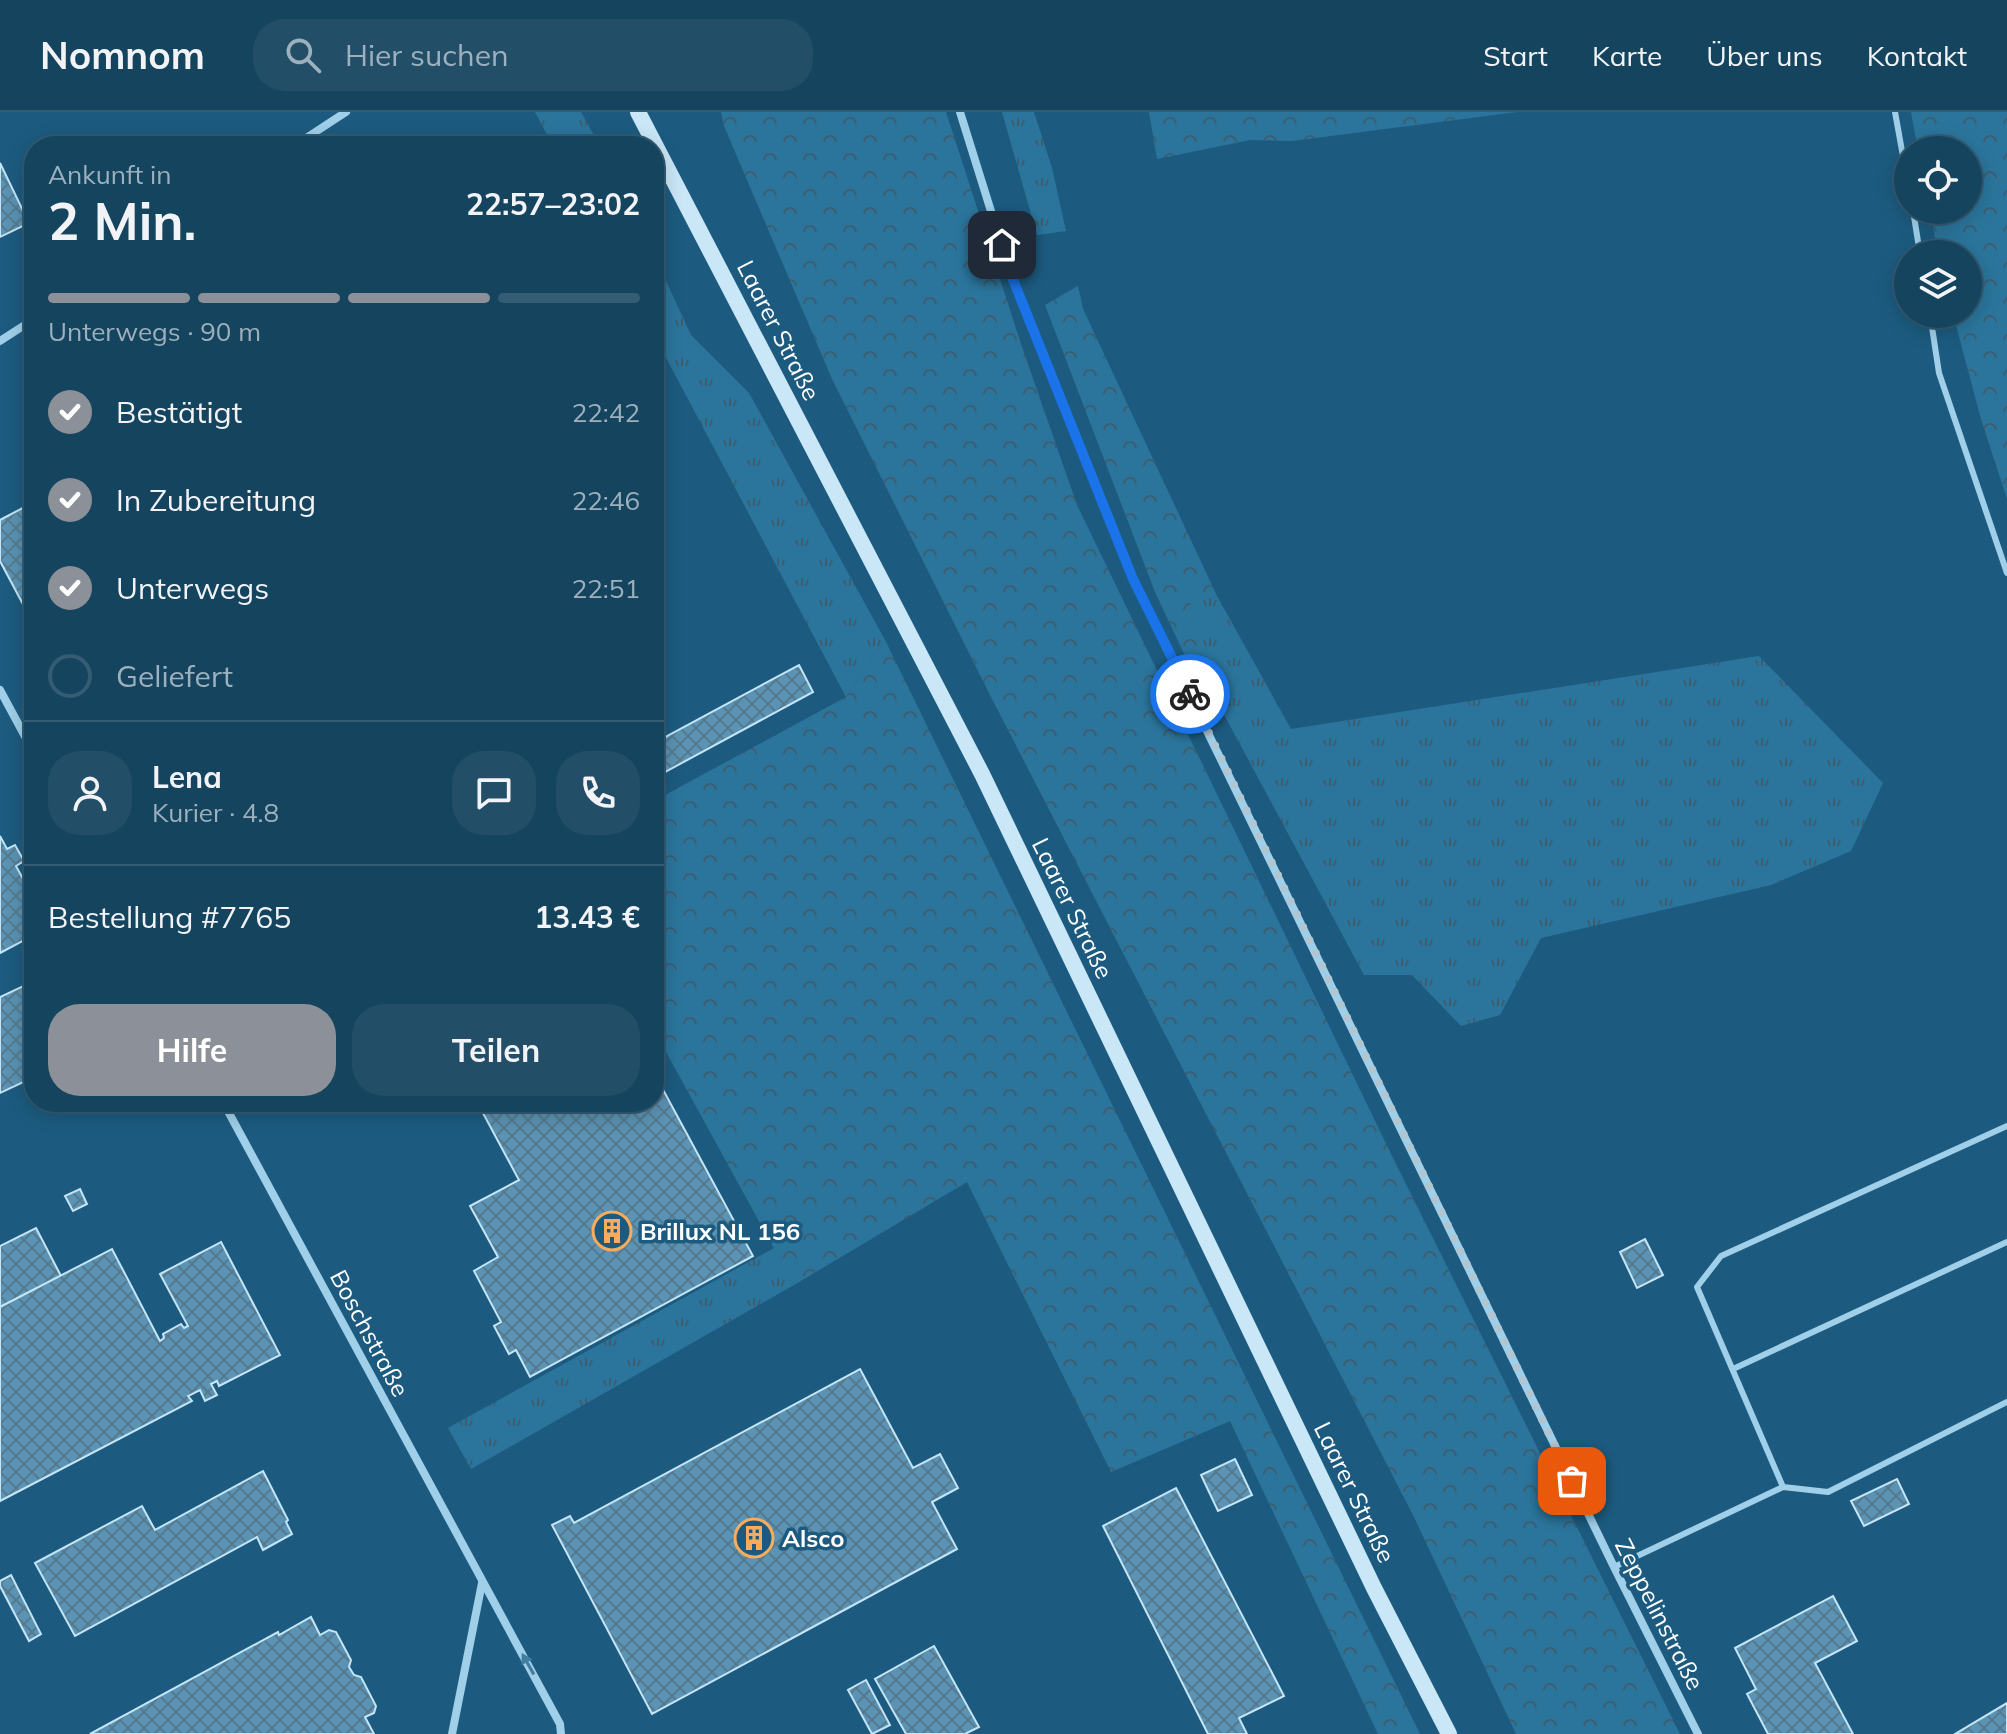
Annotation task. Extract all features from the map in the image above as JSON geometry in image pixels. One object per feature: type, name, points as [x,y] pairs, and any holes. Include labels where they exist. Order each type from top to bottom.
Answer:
[{"type":"main road","name":"Laarer Straße","points":[[638,112],[651,136]]},
{"type":"main road","name":"Laarer Straße","points":[[664,161],[982,774],[1374,1588],[1449,1734]]},
{"type":"street","points":[[309,136],[346,112]]},
{"type":"street","points":[[648,130],[649,112]]},
{"type":"street","name":"Zeppelinstraße","points":[[960,112],[1010,272],[1133,579],[1698,1734]]},
{"type":"street","points":[[0,341],[24,325]]},
{"type":"street","points":[[0,690],[24,734]]},
{"type":"street","name":"Boschstraße","points":[[228,1112],[560,1724],[561,1734]]},
{"type":"street","points":[[452,1734],[483,1582]]},
{"type":"lane","points":[[1895,112],[1899,136]]},
{"type":"lane","points":[[1932,328],[1939,373],[2007,573]]},
{"type":"lane","points":[[1783,1487],[1697,1287],[1721,1256],[2007,1126]]},
{"type":"lane","points":[[1733,1369],[2007,1242]]},
{"type":"lane","points":[[1614,1567],[1783,1487],[1828,1492],[2007,1402]]},
{"type":"green space","points":[[535,112],[581,112],[594,136],[548,136]]},
{"type":"green space","points":[[721,112],[946,112],[1077,505],[1392,1156],[1680,1734],[1516,1734],[1414,1517],[991,697],[832,379],[724,126]]},
{"type":"green space","points":[[1002,112],[1034,112],[1052,168],[1066,231],[1037,235]]},
{"type":"green space","points":[[1149,112],[1517,112],[1292,141],[1250,140],[1157,159]]},
{"type":"green space","points":[[1911,112],[2007,112],[2007,499],[1957,328],[1982,328],[1982,240],[1935,240],[1933,224],[1982,224],[1982,136],[1915,136]]},
{"type":"green space","points":[[664,277],[691,335],[749,393],[885,640],[846,697],[664,354]]},
{"type":"green space","points":[[1078,286],[1083,309],[1217,596],[1190,603],[1213,694],[1204,696],[1155,592],[1045,305]]},
{"type":"green space","points":[[1217,596],[1291,729],[1759,656],[1883,783],[1851,851],[1771,885],[1541,938],[1500,1015],[1461,1026],[1412,975],[1364,975],[1213,694],[1189,602]]},
{"type":"green space","points":[[885,640],[1420,1734],[1378,1734],[1230,1421],[1111,1472],[967,1182],[794,1285],[664,1048],[664,796],[846,697]]},
{"type":"green space","points":[[774,1248],[794,1285],[471,1469],[448,1428]]},
{"type":"building","points":[[0,163],[24,213],[24,225],[0,237]]},
{"type":"building","points":[[24,507],[24,606],[0,561],[0,520]]},
{"type":"building","points":[[799,665],[813,692],[664,773],[664,738]]},
{"type":"building","points":[[0,836],[7,849],[15,845],[24,861],[16,866],[24,881],[24,940],[0,953]]},
{"type":"building","points":[[24,986],[24,1082],[0,1093],[0,997]]},
{"type":"building","name":"Brillux NL 156","points":[[664,1091],[753,1256],[530,1377],[516,1350],[509,1354],[494,1326],[501,1322],[474,1271],[498,1257],[470,1206],[519,1180],[482,1112],[664,1112]]},
{"type":"building","points":[[80,1189],[87,1204],[73,1211],[65,1196]]},
{"type":"building","points":[[36,1228],[61,1276],[0,1307],[0,1246]]},
{"type":"building","points":[[1645,1239],[1663,1275],[1637,1288],[1620,1252]]},
{"type":"building","points":[[221,1242],[280,1355],[219,1386],[217,1381],[211,1384],[217,1395],[205,1401],[200,1390],[188,1396],[192,1401],[0,1501],[0,1307],[112,1249],[160,1341],[164,1338],[163,1334],[181,1324],[184,1328],[188,1326],[160,1274]]},
{"type":"building","name":"Alsco","points":[[860,1369],[913,1468],[940,1454],[958,1488],[932,1502],[957,1549],[652,1714],[552,1525],[570,1516],[574,1523]]},
{"type":"building","points":[[1235,1459],[1252,1495],[1218,1511],[1201,1475]]},
{"type":"building","points":[[263,1471],[292,1534],[263,1550],[257,1537],[75,1636],[35,1563],[142,1506],[155,1530]]},
{"type":"building","points":[[1897,1479],[1909,1504],[1864,1526],[1851,1501]]},
{"type":"building","points":[[1176,1488],[1284,1696],[1239,1718],[1247,1734],[1208,1734],[1103,1526]]},
{"type":"building","points":[[11,1575],[41,1634],[29,1641],[0,1586],[0,1581]]},
{"type":"building","points":[[1833,1596],[1857,1641],[1815,1663],[1853,1734],[1768,1734],[1747,1694],[1756,1689],[1735,1648]]},
{"type":"building","points":[[311,1617],[320,1635],[329,1630],[336,1632],[351,1660],[349,1667],[354,1675],[361,1677],[376,1706],[374,1713],[365,1717],[374,1734],[90,1734],[278,1632],[279,1635]]},
{"type":"building","points":[[934,1646],[979,1727],[965,1734],[906,1734],[875,1679]]},
{"type":"building","points":[[866,1680],[890,1725],[872,1734],[848,1690]]},
{"type":"building","points":[[2007,1703],[2007,1734],[1955,1734]]},
{"type":"way so far","points":[[1190,694],[1572,1481]]},
{"type":"place","name":"Brillux NL 156","points":[[612,1231]]},
{"type":"place","name":"Alsco","points":[[754,1538]]},
{"type":"route","points":[[1002,245],[1010,272],[1133,579],[1190,694]]}]
